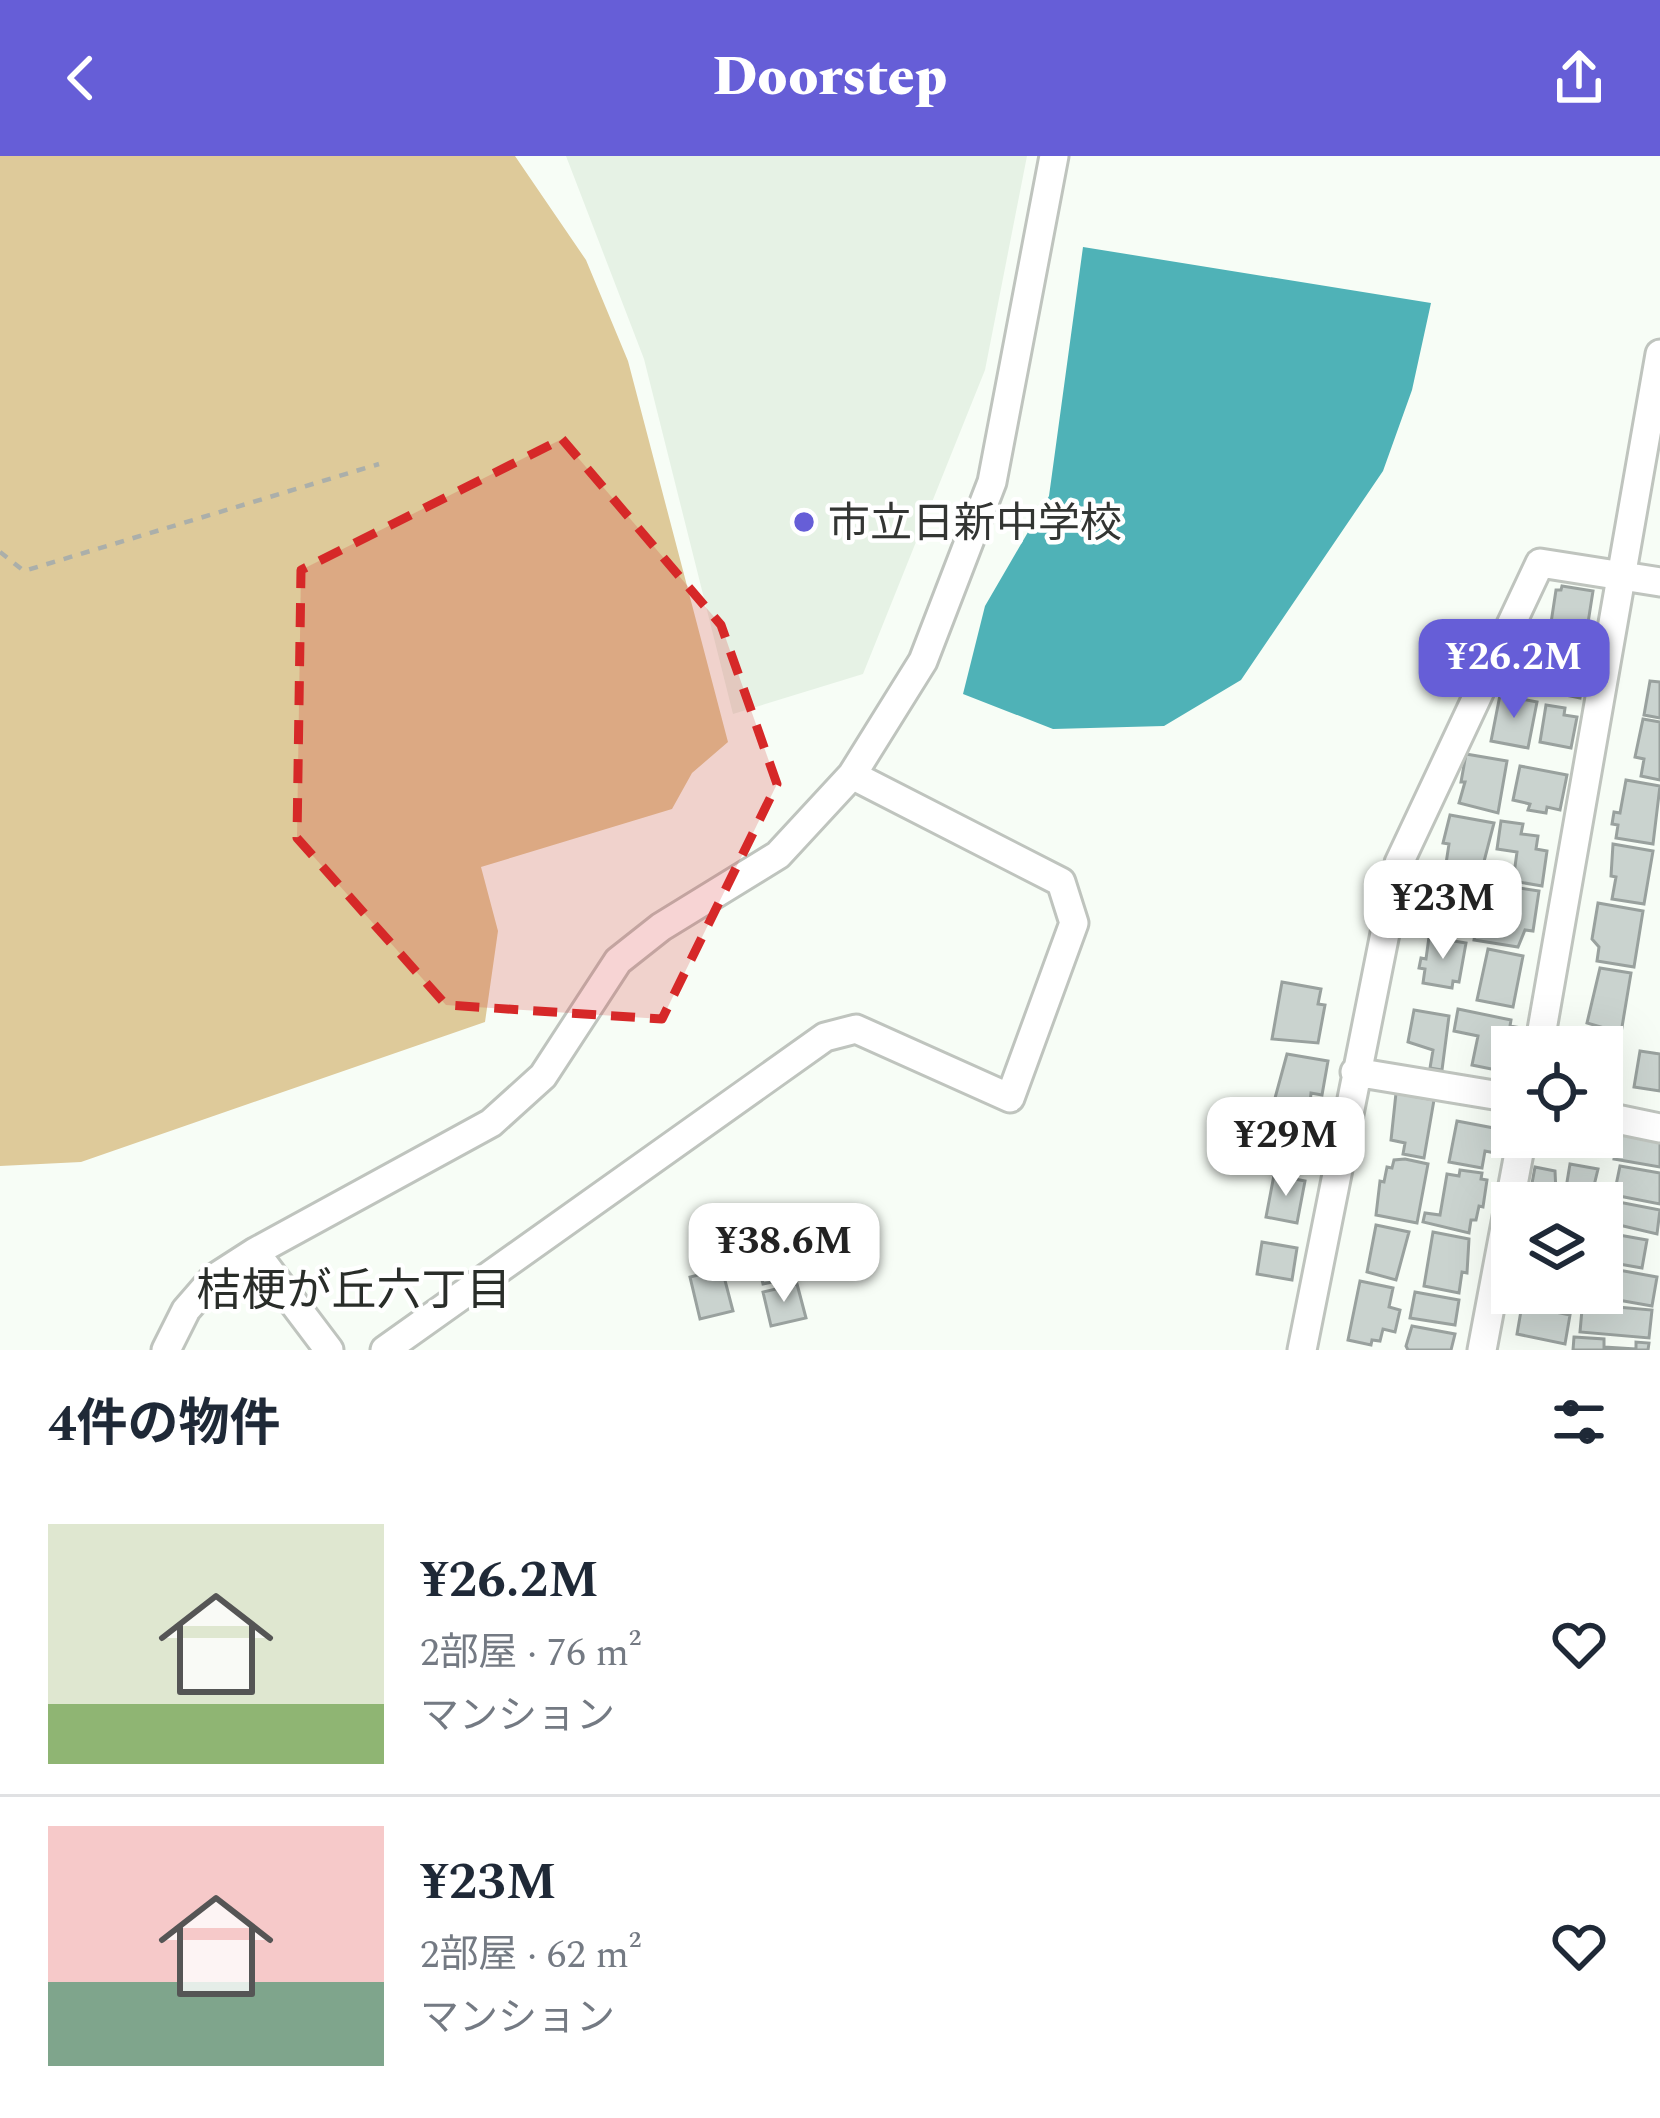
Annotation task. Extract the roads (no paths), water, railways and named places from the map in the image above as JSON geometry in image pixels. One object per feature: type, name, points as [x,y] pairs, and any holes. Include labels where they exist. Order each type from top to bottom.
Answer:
[{"type":"street","points":[[166,1350],[186,1310],[213,1279],[491,1123],[544,1076],[617,961],[662,927],[778,855],[852,775],[923,661],[992,482],[1054,156]]},
{"type":"street","points":[[1543,1026],[1660,354]]},
{"type":"street","points":[[1302,1350],[1399,863],[1540,563],[1660,581]]},
{"type":"street","points":[[385,1350],[825,1037],[856,1029],[1010,1098],[1074,922],[1061,882],[852,775]]},
{"type":"street","points":[[1354,1072],[1491,1095]]},
{"type":"street","points":[[1623,1120],[1660,1128]]},
{"type":"street","points":[[1482,1350],[1518,1158]]},
{"type":"street","points":[[255,1252],[329,1350]]},
{"type":"water","points":[[1083,247],[1431,303],[1412,390],[1383,471],[1241,680],[1164,726],[1053,729],[963,694],[985,606],[1049,496]]},
{"type":"place","name":"市立日新中学校","points":[[804,522]]},
{"type":"district","name":"桔梗が丘六丁目","points":[[354,1289]]}]
